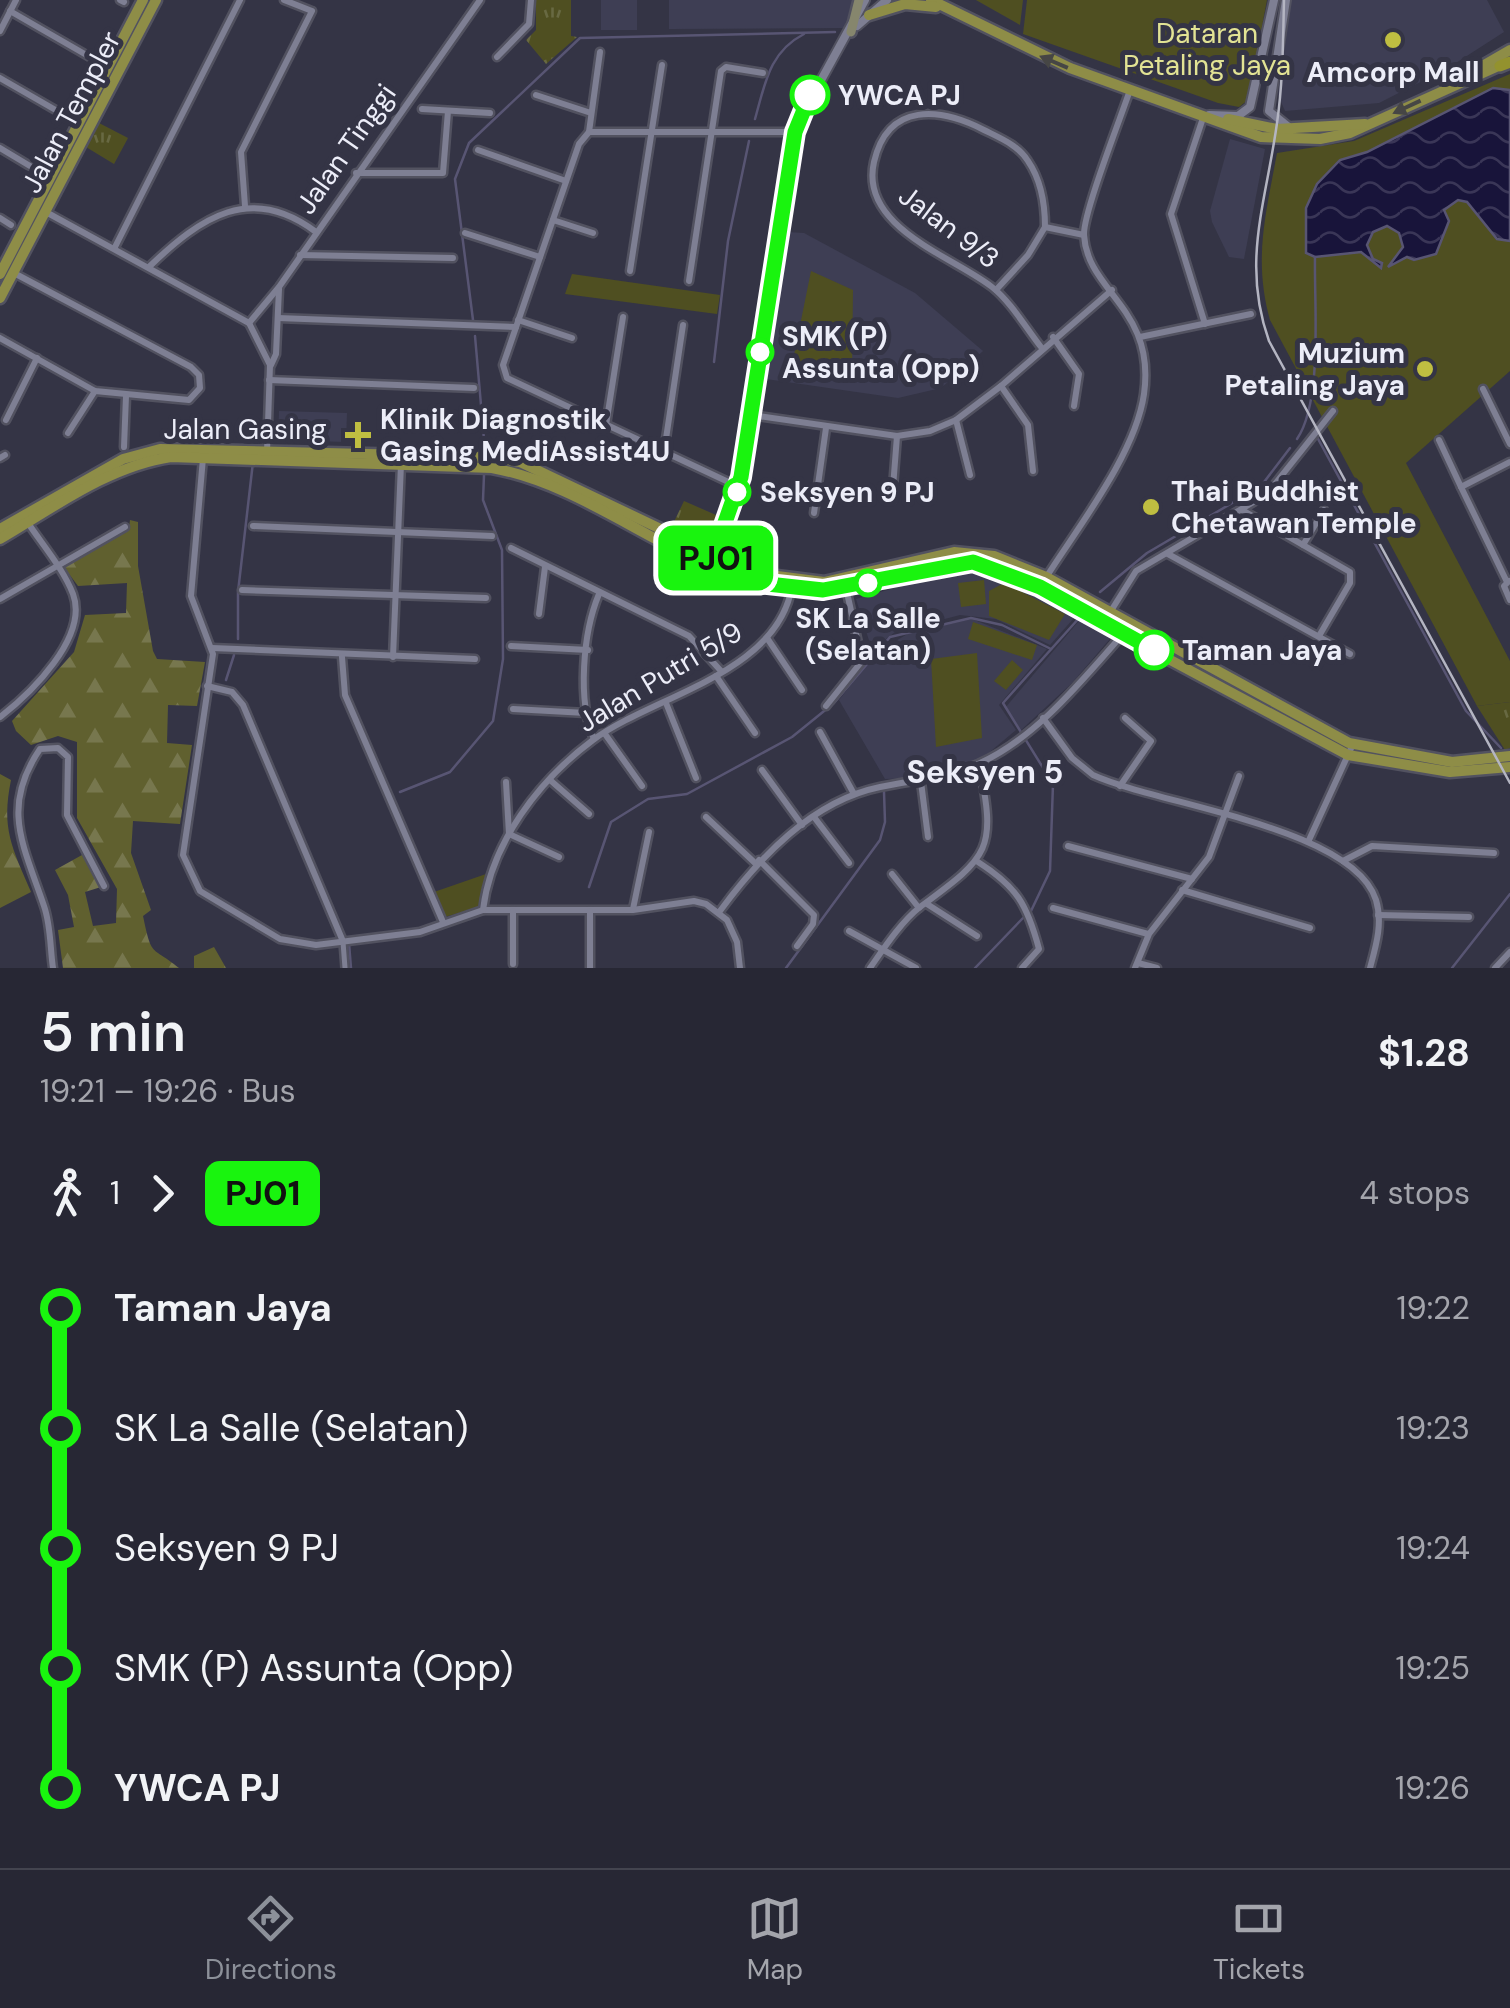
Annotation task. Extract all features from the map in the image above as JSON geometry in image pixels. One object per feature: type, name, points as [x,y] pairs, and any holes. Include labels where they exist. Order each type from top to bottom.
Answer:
[{"type":"main road","name":"Jalan Templer","points":[[113,70],[143,0]]},
{"type":"main road","name":"Jalan Templer","points":[[0,298],[6,271],[113,70],[156,0]]},
{"type":"main road","points":[[851,32],[862,0]]},
{"type":"main road","points":[[931,0],[1049,60],[1207,114],[1241,130],[1282,140],[1342,136],[1507,63]]},
{"type":"main road","points":[[946,0],[970,19]]},
{"type":"main road","points":[[870,15],[893,6],[918,4],[970,19]]},
{"type":"main road","points":[[1442,90],[1510,50]]},
{"type":"main road","points":[[1207,114],[1291,129],[1371,124]]},
{"type":"main road","name":"Jalan Gasing","points":[[0,529],[124,471],[159,459],[204,452],[402,458],[479,456],[520,462],[684,543],[749,582],[846,588],[973,562],[1043,582]]},
{"type":"main road","name":"Jalan Gasing","points":[[402,458],[511,472],[718,563],[792,585],[824,582],[954,552],[994,556],[1350,749],[1450,772],[1510,767]]},
{"type":"main road","points":[[684,543],[708,542],[728,516]]},
{"type":"main road","points":[[728,516],[722,548],[738,568]]},
{"type":"main road","name":"Jalan Gasing","points":[[0,539],[25,519]]},
{"type":"main road","name":"Jalan Gasing","points":[[1350,749],[1452,762],[1510,756]]},
{"type":"street","points":[[0,32],[16,0]]},
{"type":"street","points":[[115,247],[240,0]]},
{"type":"street","points":[[245,206],[243,148],[312,11],[284,0]]},
{"type":"street","name":"Jalan Tinggi","points":[[249,323],[279,287],[480,0]]},
{"type":"street","points":[[498,58],[529,24],[531,0]]},
{"type":"street","points":[[718,563],[739,487],[795,132],[811,93],[851,32],[887,0]]},
{"type":"street","points":[[1205,324],[1171,214],[1207,114],[1238,116],[1254,102],[1274,0]]},
{"type":"street","points":[[1286,0],[1268,110],[1276,121],[1291,129]]},
{"type":"street","points":[[10,12],[113,70]]},
{"type":"street","points":[[600,52],[589,132],[579,144],[517,323],[503,365],[507,378],[739,487]]},
{"type":"street","points":[[630,271],[662,64]]},
{"type":"street","points":[[690,281],[723,68],[764,73]]},
{"type":"street","points":[[0,78],[66,116]]},
{"type":"street","points":[[1043,582],[1139,417],[1146,365],[1140,337],[1090,256],[1084,235],[1131,88]]},
{"type":"street","points":[[536,94],[591,112]]},
{"type":"street","points":[[422,110],[490,113]]},
{"type":"street","points":[[356,173],[444,173],[448,111]]},
{"type":"street","name":"Jalan 9/3","points":[[996,290],[1028,255],[1044,227],[1038,182],[1015,147],[959,116],[939,112],[908,118],[890,132],[878,150],[873,171],[874,193],[884,212],[996,290],[1041,347]]},
{"type":"street","points":[[589,132],[795,132]]},
{"type":"street","points":[[0,148],[40,172]]},
{"type":"street","points":[[478,150],[566,181]]},
{"type":"street","points":[[150,266],[177,241],[245,206],[285,212],[316,232]]},
{"type":"street","points":[[40,209],[249,323],[270,365],[266,454]]},
{"type":"street","points":[[0,218],[11,224]]},
{"type":"street","points":[[553,220],[593,233]]},
{"type":"street","points":[[1044,227],[1084,235]]},
{"type":"street","points":[[465,233],[540,257]]},
{"type":"street","points":[[300,254],[452,258]]},
{"type":"street","points":[[0,338],[95,390],[193,400],[200,388],[196,370],[6,271]]},
{"type":"street","points":[[270,365],[276,354],[279,287]]},
{"type":"street","points":[[750,414],[897,436],[930,431],[956,420],[1001,386],[1041,347],[1112,290]]},
{"type":"street","points":[[1140,337],[1252,314]]},
{"type":"street","points":[[606,425],[623,317]]},
{"type":"street","points":[[278,318],[517,323],[572,338]]},
{"type":"street","points":[[664,452],[683,324]]},
{"type":"street","points":[[1053,337],[1079,374],[1074,406]]},
{"type":"street","points":[[6,420],[36,358]]},
{"type":"street","points":[[270,380],[474,388]]},
{"type":"street","points":[[1001,386],[1028,425],[1033,470]]},
{"type":"street","points":[[1483,389],[1510,444]]},
{"type":"street","points":[[68,433],[95,390]]},
{"type":"street","points":[[124,447],[126,396]]},
{"type":"street","points":[[1107,618],[1129,578],[1267,494],[1333,411]]},
{"type":"street","points":[[956,420],[970,475]]},
{"type":"street","points":[[814,513],[826,428]]},
{"type":"street","points":[[892,500],[897,436]]},
{"type":"street","points":[[1438,440],[1509,581],[1504,586],[1510,600]]},
{"type":"street","points":[[204,452],[191,596],[212,648],[184,842],[191,880],[216,904],[280,939],[316,945],[420,932],[483,910],[633,910],[686,901],[720,912],[738,942],[740,968]]},
{"type":"street","points":[[393,657],[402,458]]},
{"type":"street","points":[[1461,487],[1510,462]]},
{"type":"street","points":[[1242,510],[1346,568],[1351,576],[1319,636]]},
{"type":"street","points":[[1303,545],[1324,510]]},
{"type":"street","points":[[0,717],[46,674],[69,634],[74,617],[73,594],[25,519]]},
{"type":"street","points":[[253,526],[492,536]]},
{"type":"street","points":[[0,599],[124,527]]},
{"type":"street","points":[[511,548],[688,636],[719,673],[755,733]]},
{"type":"street","points":[[1166,554],[1350,654]]},
{"type":"street","points":[[539,614],[546,568]]},
{"type":"street","name":"Jalan Putri 5/9","points":[[483,910],[489,882],[509,834],[550,780],[594,739],[719,673],[768,638],[788,608],[792,585]]},
{"type":"street","points":[[826,706],[862,661],[846,588]]},
{"type":"street","points":[[242,590],[486,598]]},
{"type":"street","points":[[594,739],[586,713],[588,650],[591,614],[599,594]]},
{"type":"street","points":[[720,912],[757,861],[802,825],[854,794],[921,782],[980,764],[1043,718],[1127,629]]},
{"type":"street","points":[[768,638],[802,690]]},
{"type":"street","points":[[511,646],[588,650]]},
{"type":"street","points":[[212,648],[342,657],[476,659]]},
{"type":"street","points":[[342,657],[345,695],[443,922]]},
{"type":"street","points":[[208,686],[226,690],[243,705],[342,940],[344,968]]},
{"type":"street","points":[[666,703],[696,778]]},
{"type":"street","points":[[514,710],[586,713]]},
{"type":"street","points":[[1043,718],[1081,767],[1120,786],[1310,840],[1343,860],[1371,889],[1378,915],[1370,968]]},
{"type":"street","points":[[1120,786],[1150,741],[1125,718]]},
{"type":"street","points":[[820,732],[854,794]]},
{"type":"street","points":[[605,734],[642,786]]},
{"type":"street","points":[[53,968],[44,904],[14,843],[10,820],[20,777],[40,748],[58,748],[68,758],[67,815],[104,886]]},
{"type":"street","points":[[1310,840],[1350,749]]},
{"type":"street","points":[[870,968],[923,906],[978,862],[989,832],[980,764]]},
{"type":"street","points":[[762,770],[802,825]]},
{"type":"street","points":[[1157,968],[1136,965],[1149,934],[1209,857],[1239,776]]},
{"type":"street","points":[[550,780],[588,814]]},
{"type":"street","points":[[506,782],[509,834],[558,858]]},
{"type":"street","points":[[921,782],[928,838]]},
{"type":"street","points":[[814,817],[849,863]]},
{"type":"street","points":[[706,818],[814,915],[813,924],[797,946]]},
{"type":"street","points":[[633,910],[648,832]]},
{"type":"street","points":[[1068,846],[1192,880]]},
{"type":"street","points":[[1343,860],[1372,846],[1494,854]]},
{"type":"street","points":[[978,862],[1013,886],[1034,932],[1039,951],[1022,968]]},
{"type":"street","points":[[892,874],[923,906],[977,936]]},
{"type":"street","points":[[1182,890],[1310,928]]},
{"type":"street","points":[[1053,908],[1149,934]]},
{"type":"street","points":[[513,911],[513,964]]},
{"type":"street","points":[[590,911],[590,968]]},
{"type":"street","points":[[1378,915],[1469,917]]},
{"type":"street","points":[[849,930],[916,968]]},
{"type":"street","points":[[1495,968],[1510,952]]},
{"type":"shaded area","points":[[601,0],[637,0],[637,30],[601,30]]},
{"type":"shaded area","points":[[669,0],[855,0],[844,28],[669,29]]},
{"type":"shaded area","points":[[1290,0],[1487,0],[1504,32],[1448,68],[1379,103],[1285,111],[1278,95]]},
{"type":"shaded area","points":[[1230,139],[1265,149],[1244,259],[1229,257],[1210,211]]},
{"type":"shaded area","points":[[787,232],[804,233],[915,293],[983,351],[941,388],[898,398],[766,379]]},
{"type":"shaded area","points":[[279,411],[347,413],[346,442],[278,440]]},
{"type":"shaded area","points":[[954,571],[982,572],[1025,588],[1074,618],[1050,645],[996,619],[960,615],[895,632],[872,650],[856,599]]},
{"type":"shaded area","points":[[1084,615],[1115,633],[1072,683],[1020,731],[1005,708]]},
{"type":"shaded area","points":[[972,619],[1047,649],[999,705],[1016,730],[985,756],[971,762],[920,778],[885,779],[839,700],[876,653],[909,633]]},
{"type":"green space","points":[[536,0],[571,0],[571,36],[577,37],[546,64],[526,40],[536,30]]},
{"type":"green space","points":[[976,0],[1023,0],[1020,25]]},
{"type":"green space","name":"Dataran Petaling Jaya","points":[[1027,0],[1267,0],[1248,100],[1239,107],[1218,103],[1023,34]]},
{"type":"green space","points":[[1510,74],[1510,371],[1406,463],[1510,661],[1510,702],[1477,706],[1270,320],[1262,256],[1277,153],[1354,141]]},
{"type":"green space","points":[[99,123],[128,138],[114,164],[86,147]]},
{"type":"green space","points":[[811,271],[853,290],[852,372],[793,360]]},
{"type":"green space","points":[[572,274],[720,295],[717,314],[565,294]]},
{"type":"green space","points":[[684,501],[716,515],[709,536],[702,540],[672,526]]},
{"type":"green space","points":[[130,520],[138,522],[138,566],[157,659],[205,662],[197,706],[168,705],[167,743],[192,745],[180,824],[133,821],[131,853],[151,910],[143,916],[148,939],[154,950],[179,968],[63,968],[58,930],[74,927],[68,895],[55,870],[82,855],[101,887],[85,892],[93,926],[116,923],[117,889],[77,818],[77,742],[58,736],[31,745],[16,731],[12,721],[74,652],[85,615],[126,613],[127,583],[78,586],[63,566],[129,528]]},
{"type":"green space","points":[[984,580],[986,604],[961,607],[958,583]]},
{"type":"green space","points":[[1004,583],[1065,614],[1049,640],[989,616],[989,591]]},
{"type":"green space","points":[[973,622],[1037,645],[1032,660],[968,639]]},
{"type":"green space","points":[[977,653],[982,738],[936,747],[931,659]]},
{"type":"green space","points":[[1012,660],[1023,670],[1006,690],[994,681]]},
{"type":"green space","points":[[1510,702],[1510,748],[1505,750],[1477,706]]},
{"type":"green space","points":[[0,774],[11,780],[7,812],[10,838],[31,892],[0,908]]},
{"type":"green space","points":[[486,874],[478,907],[445,917],[434,892]]},
{"type":"green space","points":[[214,947],[226,968],[194,968],[194,956]]},
{"type":"water","points":[[1493,88],[1510,90],[1510,241],[1497,239],[1467,202],[1458,200],[1444,210],[1449,221],[1436,254],[1414,260],[1407,257],[1388,267],[1403,247],[1399,233],[1387,226],[1373,232],[1367,245],[1373,259],[1382,263],[1381,268],[1361,252],[1315,257],[1306,253],[1306,208],[1317,184],[1340,160],[1367,152]]},
{"type":"waterway","points":[[473,320],[455,179],[469,143],[580,38],[835,32]]},
{"type":"waterway","points":[[755,119],[776,60],[792,41],[804,34]]},
{"type":"waterway","points":[[714,362],[728,241],[749,141]]},
{"type":"waterway","points":[[1297,439],[1311,401],[1314,377],[1315,257]]},
{"type":"waterway","points":[[475,336],[485,451]]},
{"type":"waterway","points":[[1317,437],[1466,711],[1501,748]]},
{"type":"waterway","points":[[1100,592],[1147,553],[1261,486],[1290,448]]},
{"type":"waterway","points":[[238,639],[238,592],[253,462]]},
{"type":"waterway","points":[[400,792],[450,772],[493,721],[503,659],[502,550],[483,500],[484,475]]},
{"type":"waterway","points":[[1031,911],[1050,871],[1053,784],[1003,703],[1080,617]]},
{"type":"waterway","points":[[589,887],[611,822],[648,799],[687,794],[792,737],[834,703],[890,637],[971,618],[1002,625],[1051,649]]},
{"type":"waterway","points":[[226,680],[234,655]]},
{"type":"waterway","points":[[786,968],[880,840],[885,822],[884,792]]},
{"type":"waterway","points":[[1452,968],[1510,894]]},
{"type":"waterway","points":[[975,968],[1023,918]]},
{"type":"waterway","points":[[349,943],[351,968]]},
{"type":"tram line","points":[[1284,0],[1279,108],[1256,258],[1261,312],[1269,341],[1510,783]]},
{"type":"bus line","name":"PJ01","points":[[810,95],[795,132],[741,477],[716,548],[720,568],[749,582],[792,590],[823,590],[955,562],[973,562],[993,566],[1040,587],[1154,650]]},
{"type":"place","name":"Amcorp Mall","points":[[1393,40]]},
{"type":"place","name":"YWCA PJ","points":[[810,95]]},
{"type":"place","name":"SMK (P) Assunta (Opp)","points":[[760,352]]},
{"type":"place","name":"Muzium Petaling Jaya","points":[[1425,369]]},
{"type":"place","name":"Klinik Diagnostik Gasing MediAssist4U","points":[[358,435]]},
{"type":"place","name":"Seksyen 9 PJ","points":[[737,492]]},
{"type":"place","name":"Thai Buddhist Chetawan Temple","points":[[1151,507]]},
{"type":"place","name":"SK La Salle (Selatan)","points":[[868,583]]},
{"type":"place","name":"Taman Jaya","points":[[1154,650]]},
{"type":"district","name":"Seksyen 5","points":[[985,772]]}]
